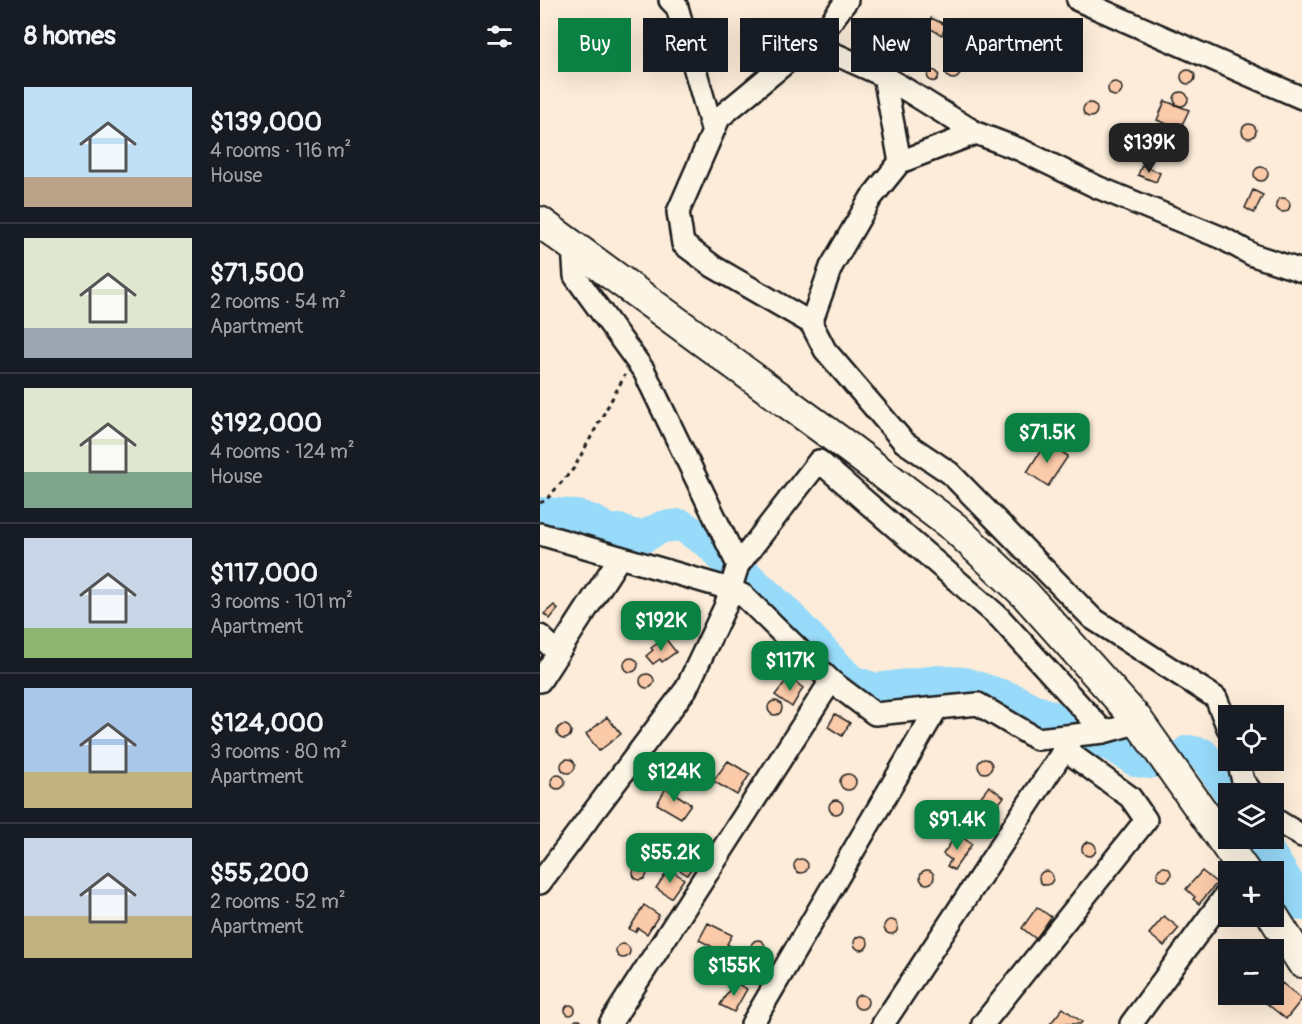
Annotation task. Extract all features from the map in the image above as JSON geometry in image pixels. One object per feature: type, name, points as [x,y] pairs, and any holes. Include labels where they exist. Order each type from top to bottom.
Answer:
[{"type":"street","points":[[670,0],[677,7],[713,132]]},
{"type":"street","points":[[834,18],[847,0]]},
{"type":"street","points":[[1078,0],[1302,98]]},
{"type":"street","points":[[839,56],[884,75],[976,133],[1021,150],[1097,187],[1222,238],[1253,255],[1302,271]]},
{"type":"street","points":[[775,72],[719,118],[678,212],[683,244],[714,267],[811,323],[825,350],[904,442],[950,473],[1092,618],[1216,698],[1219,705]]},
{"type":"street","points":[[884,75],[900,162]]},
{"type":"street","points":[[811,323],[831,267],[871,198],[900,162],[976,133]]},
{"type":"street","points":[[540,222],[955,528],[1025,594],[1140,722],[1230,861]]},
{"type":"street","points":[[573,246],[575,276],[644,371],[738,565]]},
{"type":"street","points":[[540,882],[686,689],[725,606],[738,565],[819,461],[999,616],[1104,732]]},
{"type":"street","points":[[540,534],[730,589],[744,596],[831,681],[875,714],[978,704],[1037,739],[1069,742],[1140,722]]},
{"type":"street","points":[[540,681],[620,557]]},
{"type":"street","points":[[540,636],[558,652]]},
{"type":"street","points":[[610,1024],[831,681]]},
{"type":"street","points":[[752,1024],[937,708]]},
{"type":"street","points":[[884,1024],[1069,742]]},
{"type":"street","points":[[983,1024],[1146,819],[1130,797],[1069,742]]},
{"type":"street","points":[[1284,825],[1302,836]]},
{"type":"street","points":[[1131,1024],[1218,906]]},
{"type":"street","points":[[1280,927],[1302,962]]},
{"type":"path","points":[[540,503],[546,500],[574,468],[634,358]]},
{"type":"building","points":[[931,18],[943,24],[942,35],[931,29]]},
{"type":"building","points":[[1188,70],[1193,72],[1195,77],[1193,82],[1188,84],[1183,82],[1181,77],[1183,72]]},
{"type":"building","points":[[929,72],[937,72],[937,80],[929,80]]},
{"type":"building","points":[[946,72],[960,72],[958,77],[953,79]]},
{"type":"building","points":[[1115,82],[1120,84],[1122,89],[1120,94],[1115,96],[1110,94],[1108,89],[1110,84]]},
{"type":"building","points":[[1181,92],[1186,94],[1188,99],[1186,104],[1181,106],[1176,104],[1174,99],[1176,94]]},
{"type":"building","points":[[1165,101],[1189,110],[1180,129],[1157,120]]},
{"type":"building","points":[[1090,103],[1095,105],[1097,110],[1095,115],[1090,117],[1085,115],[1083,110],[1085,105]]},
{"type":"building","points":[[1249,124],[1254,126],[1256,131],[1254,136],[1249,138],[1244,136],[1242,131],[1244,126]]},
{"type":"building","points":[[1161,140],[1166,142],[1168,147],[1166,152],[1161,154],[1156,152],[1154,147],[1156,142]]},
{"type":"building","points":[[1142,165],[1160,173],[1156,182],[1138,175]]},
{"type":"building","points":[[1261,167],[1266,169],[1268,174],[1266,179],[1261,181],[1256,179],[1254,174],[1256,169]]},
{"type":"building","points":[[1253,190],[1263,195],[1254,213],[1245,208]]},
{"type":"building","points":[[1283,198],[1288,200],[1290,205],[1288,210],[1283,212],[1278,210],[1276,205],[1278,200]]},
{"type":"building","points":[[1032,435],[1037,437],[1039,442],[1037,447],[1032,449],[1027,447],[1025,442],[1027,437]]},
{"type":"building","points":[[1046,442],[1068,456],[1048,486],[1027,472]]},
{"type":"building","points":[[554,605],[558,609],[550,619],[544,614]]},
{"type":"building","points":[[665,638],[676,652],[662,662],[660,659],[653,664],[646,656],[653,650],[651,648]]},
{"type":"building","points":[[631,658],[636,660],[638,665],[636,670],[631,672],[626,670],[624,665],[626,660]]},
{"type":"building","points":[[787,658],[792,660],[794,665],[792,670],[787,672],[782,670],[780,665],[782,660]]},
{"type":"building","points":[[647,674],[652,676],[654,681],[652,686],[647,688],[642,686],[640,681],[642,676]]},
{"type":"building","points":[[789,677],[803,688],[792,707],[775,695]]},
{"type":"building","points":[[775,701],[780,703],[782,708],[780,713],[775,715],[770,713],[768,708],[770,703]]},
{"type":"building","points":[[835,714],[850,723],[842,736],[828,727]]},
{"type":"building","points":[[607,717],[621,734],[599,751],[586,734]]},
{"type":"building","points":[[564,725],[569,727],[571,732],[569,737],[564,739],[559,737],[557,732],[559,727]]},
{"type":"building","points":[[568,759],[573,761],[575,766],[573,771],[568,773],[563,771],[561,766],[563,761]]},
{"type":"building","points":[[985,759],[990,761],[992,766],[990,771],[985,773],[980,771],[978,766],[980,761]]},
{"type":"building","points":[[728,761],[750,774],[737,795],[713,781]]},
{"type":"building","points":[[848,774],[854,776],[856,782],[854,788],[848,790],[842,788],[840,782],[842,776]]},
{"type":"building","points":[[558,775],[563,777],[565,782],[563,787],[558,789],[553,787],[551,782],[553,777]]},
{"type":"building","points":[[989,786],[1004,797],[990,815],[985,811],[982,814],[973,807]]},
{"type":"building","points":[[666,788],[691,804],[681,818],[657,804]]},
{"type":"building","points":[[836,800],[841,802],[843,807],[841,812],[836,814],[831,812],[829,807],[831,802]]},
{"type":"building","points":[[957,834],[972,844],[954,870],[947,866],[951,860],[943,854]]},
{"type":"building","points":[[683,837],[703,850],[687,875],[667,861]]},
{"type":"building","points":[[1089,842],[1094,844],[1096,849],[1094,854],[1089,856],[1084,854],[1082,849],[1084,844]]},
{"type":"building","points":[[801,859],[806,861],[808,866],[806,871],[801,873],[796,871],[794,866],[796,861]]},
{"type":"building","points":[[640,866],[645,868],[647,873],[645,878],[640,880],[635,878],[633,873],[635,868]]},
{"type":"building","points":[[1164,867],[1169,869],[1171,874],[1169,879],[1164,881],[1159,879],[1157,874],[1159,869]]},
{"type":"building","points":[[669,869],[684,879],[671,898],[656,888]]},
{"type":"building","points":[[927,870],[932,872],[934,877],[932,882],[927,884],[922,882],[920,877],[922,872]]},
{"type":"building","points":[[1046,871],[1051,873],[1053,878],[1051,883],[1046,885],[1041,883],[1039,878],[1041,873]]},
{"type":"building","points":[[1202,871],[1217,883],[1199,904],[1186,889]]},
{"type":"building","points":[[644,905],[659,915],[647,934],[638,928],[635,932],[629,929]]},
{"type":"building","points":[[1037,907],[1051,917],[1036,939],[1022,928]]},
{"type":"building","points":[[1164,916],[1179,928],[1164,946],[1149,934]]},
{"type":"building","points":[[891,920],[896,922],[898,927],[896,932],[891,934],[886,932],[884,927],[886,922]]},
{"type":"building","points":[[708,923],[732,935],[727,944],[732,947],[728,955],[699,940]]},
{"type":"building","points":[[861,936],[866,938],[868,943],[866,948],[861,950],[856,948],[854,943],[856,938]]},
{"type":"building","points":[[758,940],[763,942],[765,947],[763,952],[758,954],[753,952],[751,947],[753,942]]},
{"type":"building","points":[[623,944],[628,946],[630,951],[628,956],[623,958],[618,956],[616,951],[618,946]]},
{"type":"building","points":[[734,982],[747,989],[734,1012],[720,1005]]},
{"type":"building","points":[[1284,985],[1302,999],[1286,1019],[1268,1005],[1284,1005]]},
{"type":"building","points":[[861,995],[866,997],[868,1002],[866,1007],[861,1009],[856,1007],[854,1002],[856,997]]},
{"type":"building","points":[[570,1005],[574,1006],[574,1014],[570,1015],[566,1014],[565,1010],[566,1006]]},
{"type":"building","points":[[1063,1008],[1082,1022],[1080,1024],[1050,1024]]},
{"type":"building","points":[[580,1020],[583,1024],[572,1024]]},
{"type":"waterway","points":[[540,513],[584,518],[607,530],[619,530],[632,535],[645,536],[662,527],[681,525],[710,544],[730,566]]},
{"type":"waterway","points":[[746,575],[782,608],[851,681],[875,689],[936,681],[964,683],[1013,699],[1034,710],[1074,725]]},
{"type":"waterway","points":[[1087,739],[1113,746],[1136,761],[1150,763]]},
{"type":"waterway","points":[[1188,751],[1203,754],[1223,783]]},
{"type":"waterway","points":[[1267,849],[1302,905]]}]
